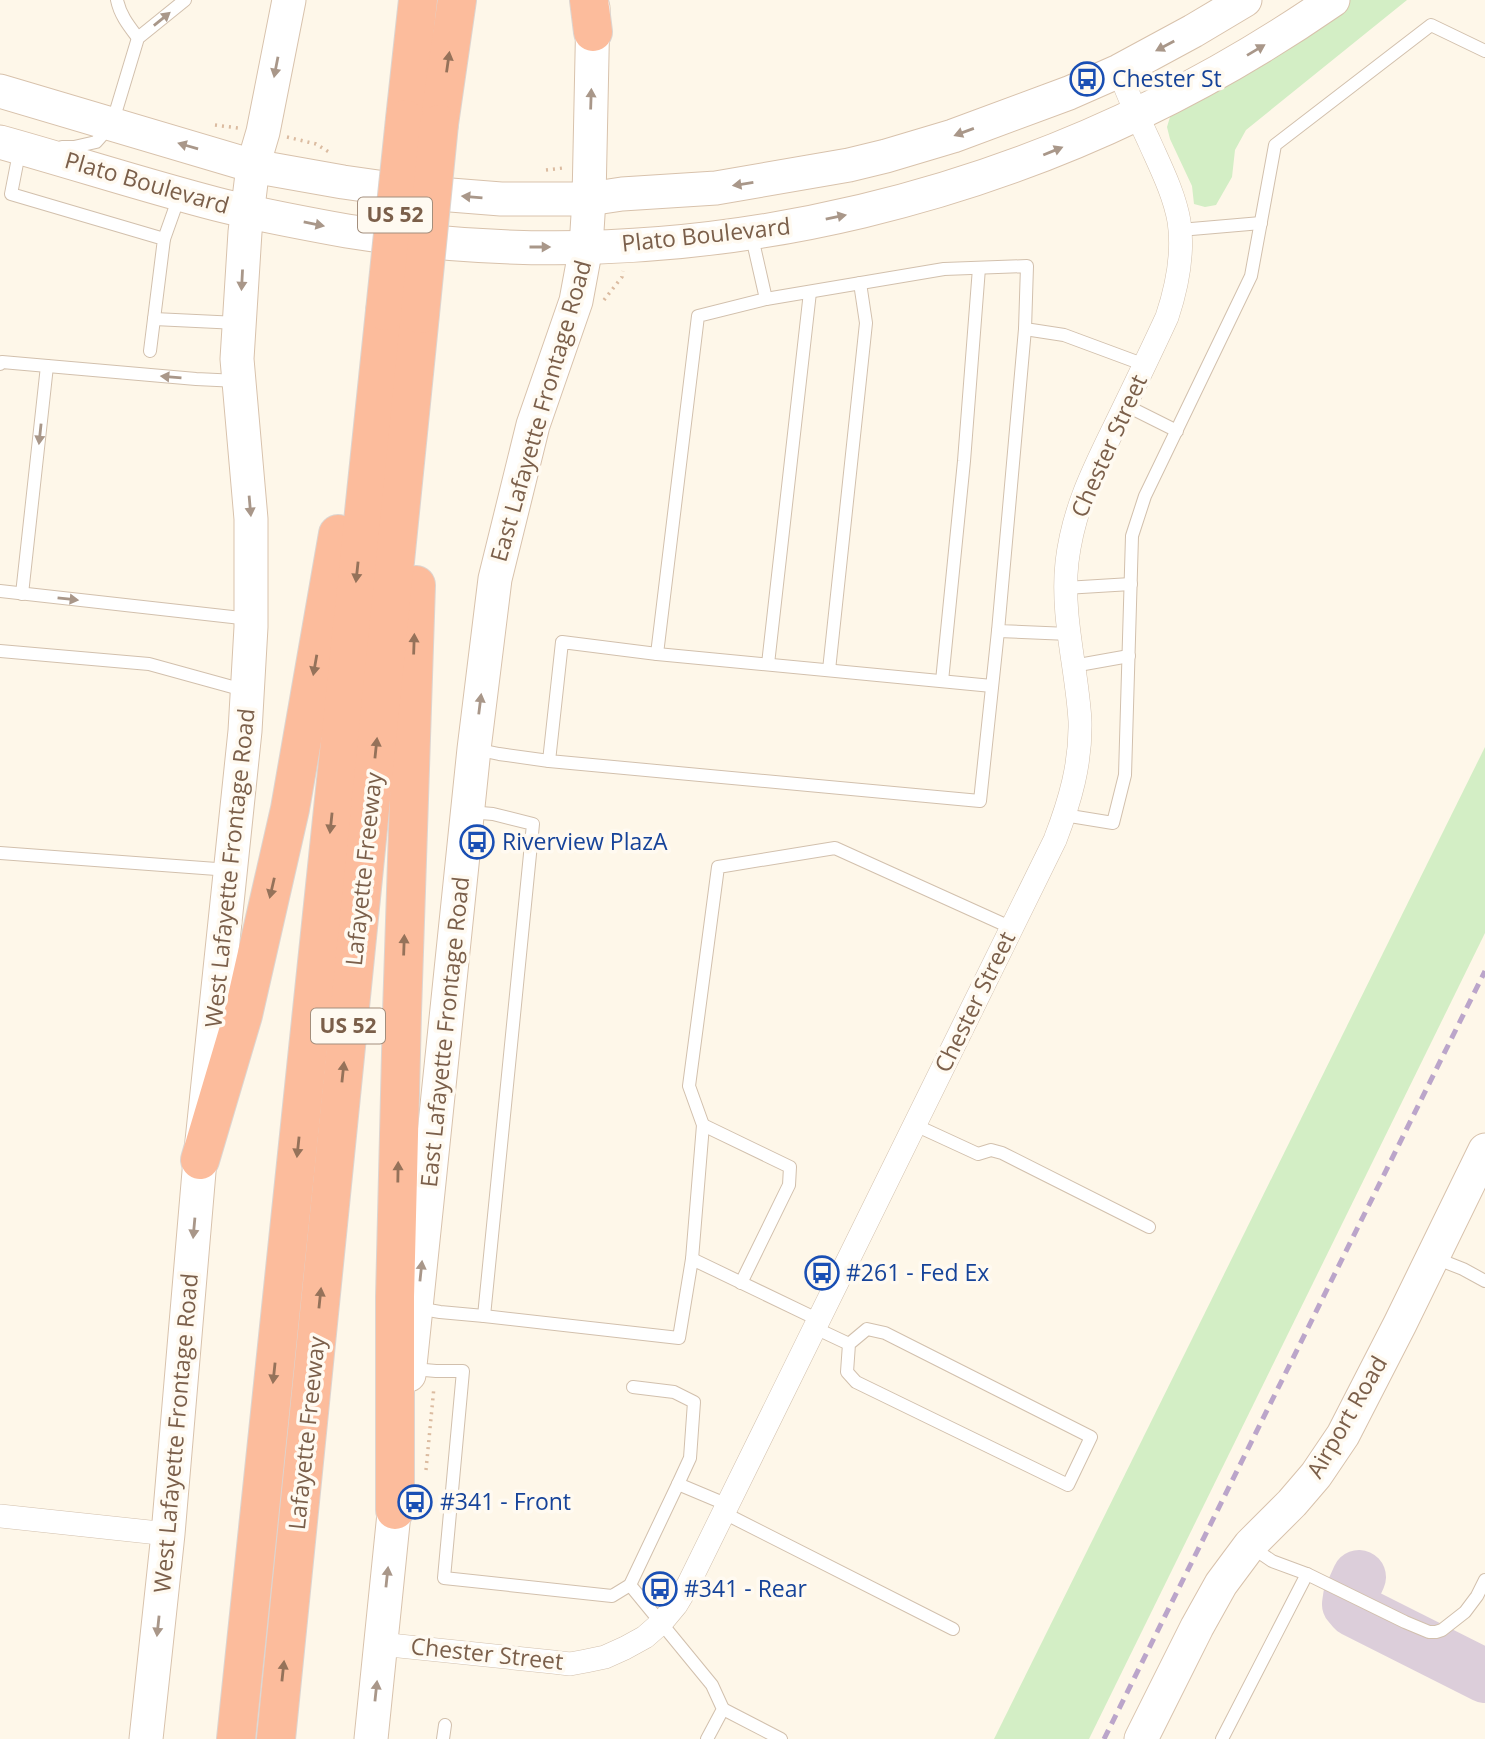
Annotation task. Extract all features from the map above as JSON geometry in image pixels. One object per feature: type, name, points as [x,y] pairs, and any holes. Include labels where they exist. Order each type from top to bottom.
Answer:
[{"type":"highway","name":"Lafayette Freeway","points":[[236,1739],[401,324],[422,122],[418,0]]},
{"type":"highway","name":"Lafayette Freeway","points":[[422,122],[457,0]]},
{"type":"highway","name":"Lafayette Freeway","points":[[276,1739],[401,324]]},
{"type":"highway","points":[[200,1160],[243,1015],[290,809],[347,482],[401,324]]},
{"type":"highway","points":[[395,1510],[406,1307],[402,1013],[416,574],[401,324]]},
{"type":"main road","name":"West Lafayette Frontage Road","points":[[146,1739],[168,1534],[200,1160],[245,731],[251,619],[251,519],[237,359],[247,212],[253,166],[263,132],[289,0]]},
{"type":"main road","name":"Plato Boulevard","points":[[0,92],[253,166],[413,192],[501,199],[589,199],[622,194],[716,188],[849,165],[953,136],[1069,93],[1119,71],[1245,0]]},
{"type":"main road","name":"Plato Boulevard","points":[[10,145],[247,212],[347,231],[449,244],[586,247],[646,244],[750,233],[788,228],[882,207],[951,188],[1012,167],[1137,114],[1220,71],[1294,27],[1333,0]]},
{"type":"main road","name":"East Lafayette Frontage Road","points":[[371,1739],[395,1510],[423,1370],[406,1307],[495,579],[533,425],[576,301],[586,247],[592,11]]},
{"type":"main road","name":"Airport Road","points":[[1141,1739],[1207,1607],[1236,1562],[1316,1475],[1337,1444],[1485,1150]]},
{"type":"street","name":"Chester Street","points":[[380,1644],[570,1664],[605,1657],[625,1648],[645,1637],[661,1623],[688,1585],[1055,840],[1076,778],[1080,746],[1080,720],[1065,588],[1071,535],[1079,504],[1091,475],[1167,317],[1179,270],[1180,230],[1173,196],[1119,71]]},
{"type":"street","points":[[0,1516],[168,1534]]},
{"type":"lane","points":[[117,0],[126,22],[138,38]]},
{"type":"lane","points":[[164,239],[11,194],[10,145],[74,147],[96,142],[113,124],[138,38],[185,0]]},
{"type":"lane","points":[[1064,816],[1113,823],[1125,775],[1132,536],[1146,496],[1251,276],[1275,145],[1431,25],[1485,51]]},
{"type":"lane","points":[[150,351],[164,239],[180,194]]},
{"type":"lane","points":[[1180,230],[1261,223]]},
{"type":"lane","points":[[750,233],[766,299]]},
{"type":"lane","points":[[474,749],[549,761],[980,801],[1026,329],[1027,266],[944,269],[766,299],[698,316],[657,654]]},
{"type":"lane","points":[[942,681],[979,268]]},
{"type":"lane","points":[[829,670],[866,323],[860,283]]},
{"type":"lane","points":[[768,664],[810,292]]},
{"type":"lane","points":[[154,319],[239,323]]},
{"type":"lane","points":[[1026,329],[1064,335],[1144,365]]},
{"type":"lane","points":[[0,364],[2,362],[239,381]]},
{"type":"lane","points":[[22,594],[47,366]]},
{"type":"lane","points":[[1125,405],[1177,431]]},
{"type":"lane","points":[[1065,588],[1131,584]]},
{"type":"lane","points":[[0,591],[251,619]]},
{"type":"lane","points":[[998,631],[1069,634]]},
{"type":"lane","points":[[549,761],[562,642],[657,654],[992,685]]},
{"type":"lane","points":[[0,652],[149,664],[247,692]]},
{"type":"lane","points":[[1073,666],[1129,656]]},
{"type":"lane","points":[[468,812],[493,814],[533,824],[485,1316]]},
{"type":"lane","points":[[406,1307],[679,1338],[692,1259],[703,1125],[689,1086],[718,867],[835,848],[1012,928]]},
{"type":"lane","points":[[0,853],[231,870]]},
{"type":"lane","points":[[703,1125],[790,1167],[789,1185],[741,1283]]},
{"type":"lane","points":[[915,1125],[978,1154],[990,1150],[1002,1153],[1149,1227]]},
{"type":"lane","points":[[1433,1257],[1485,1281]]},
{"type":"lane","points":[[692,1259],[817,1324],[849,1344]]},
{"type":"lane","points":[[867,1329],[885,1333],[1091,1437],[1068,1485],[856,1382],[847,1372],[849,1344],[867,1329]]},
{"type":"lane","points":[[423,1370],[463,1371],[444,1578],[612,1596],[630,1585],[690,1458],[694,1402],[674,1392],[634,1387]]},
{"type":"lane","points":[[678,1484],[953,1629]]},
{"type":"lane","points":[[1250,1545],[1272,1562],[1307,1574],[1429,1632],[1442,1630],[1465,1612],[1485,1580]]},
{"type":"lane","points":[[1222,1739],[1307,1574]]},
{"type":"lane","points":[[630,1585],[712,1685],[723,1709],[781,1739]]},
{"type":"lane","points":[[708,1739],[723,1709]]},
{"type":"lane","points":[[443,1739],[445,1725]]},
{"type":"path","points":[[600,305],[622,277],[624,264]]},
{"type":"path","points":[[423,1370],[425,1478]]},
{"type":"green space","points":[[1350,0],[1407,0],[1246,130],[1235,150],[1232,177],[1216,205],[1205,207],[1194,204],[1192,186],[1170,139],[1167,127],[1170,117],[1182,104]]},
{"type":"green space","points":[[1485,747],[1485,933],[1089,1739],[994,1739]]},
{"type":"taxiway","points":[[1359,1577],[1350,1597],[1349,1604],[1354,1610],[1485,1676]]},
{"type":"railway","points":[[1104,1739],[1485,971]]},
{"type":"place","name":"Chester St","points":[[1087,79]]},
{"type":"place","name":"Riverview PlazA","points":[[477,842]]},
{"type":"place","name":"#261 - Fed Ex","points":[[822,1273]]},
{"type":"place","name":"#341 - Front","points":[[415,1502]]},
{"type":"place","name":"#341 - Rear","points":[[660,1589]]}]
